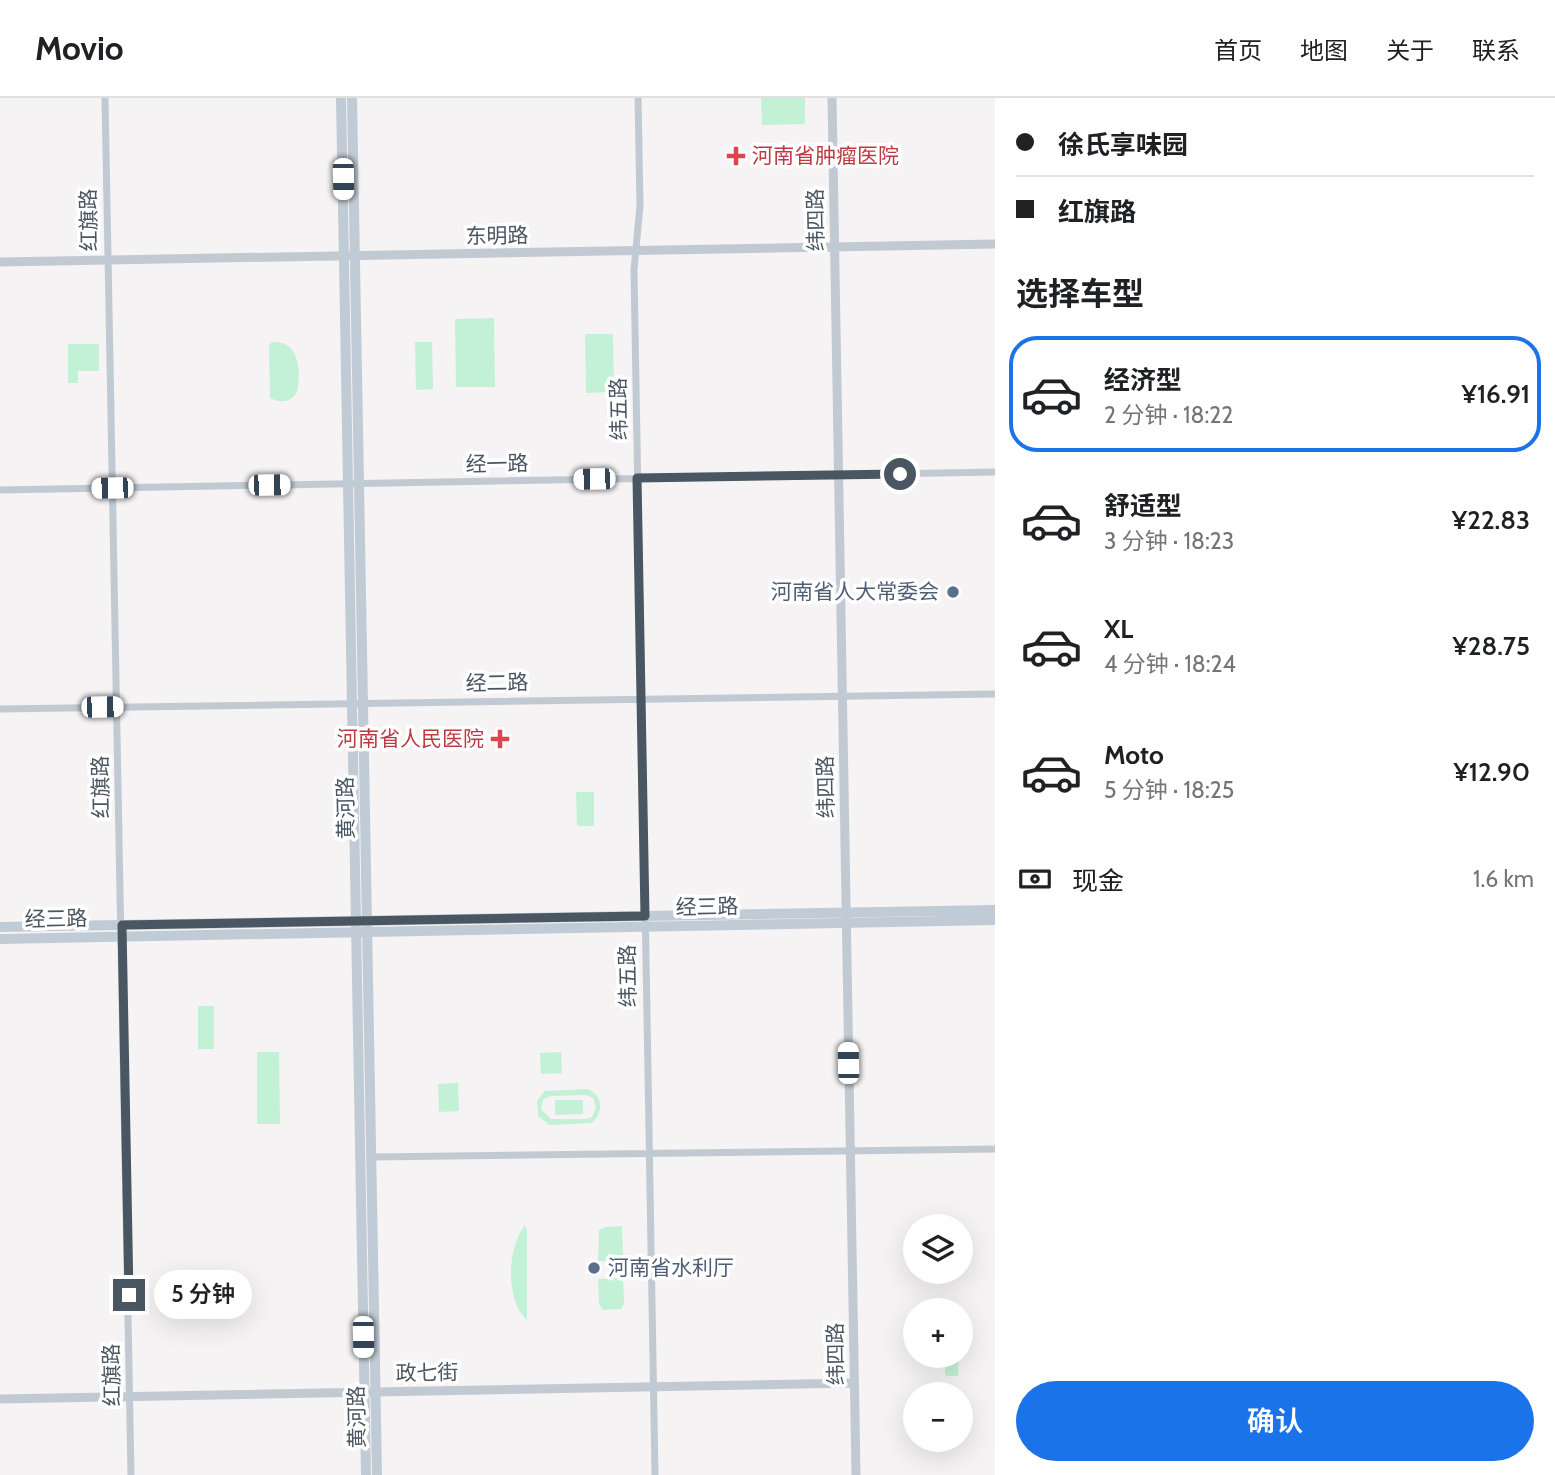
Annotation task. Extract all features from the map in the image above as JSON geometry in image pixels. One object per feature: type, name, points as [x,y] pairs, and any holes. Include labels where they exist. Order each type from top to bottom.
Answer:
[{"type":"main road","name":"黄河路","points":[[341,98],[350,256]]},
{"type":"main road","name":"黄河路","points":[[352,98],[350,256],[353,484],[370,1392],[377,1475]]},
{"type":"main road","name":"经三路","points":[[846,918],[995,910]]},
{"type":"main road","name":"经三路","points":[[0,939],[122,931],[846,918],[995,920]]},
{"type":"main road","name":"经三路","points":[[0,927],[122,931]]},
{"type":"main road","name":"黄河路","points":[[362,927],[372,1157],[370,1392],[366,1475]]},
{"type":"street","name":"红旗路","points":[[105,98],[131,1475]]},
{"type":"street","name":"纬五路","points":[[638,98],[640,205],[635,251],[637,478],[655,1475]]},
{"type":"street","name":"纬四路","points":[[832,98],[856,1475]]},
{"type":"street","name":"东明路","points":[[0,262],[995,244]]},
{"type":"street","name":"经一路","points":[[0,490],[995,472]]},
{"type":"street","name":"经二路","points":[[0,709],[995,694]]},
{"type":"street","points":[[372,1157],[995,1149]]},
{"type":"street","name":"政七街","points":[[0,1399],[854,1382]]},
{"type":"green space","points":[[761,98],[805,98],[805,124],[762,125]]},
{"type":"green space","points":[[494,318],[495,387],[456,387],[455,319]]},
{"type":"green space","points":[[585,334],[613,334],[614,392],[586,393]]},
{"type":"green space","points":[[272,342],[288,346],[293,351],[298,366],[297,392],[285,401],[270,398],[269,345]]},
{"type":"green space","points":[[415,342],[432,342],[433,389],[416,390]]},
{"type":"green space","points":[[68,344],[99,344],[99,371],[78,371],[78,383],[68,383]]},
{"type":"green space","points":[[576,792],[594,792],[594,826],[577,826]]},
{"type":"green space","points":[[198,1006],[214,1006],[214,1049],[198,1049]]},
{"type":"green space","points":[[257,1052],[279,1052],[280,1124],[257,1124]]},
{"type":"green space","points":[[561,1052],[562,1073],[541,1074],[540,1053]]},
{"type":"green space","points":[[458,1083],[459,1111],[439,1112],[438,1084]]},
{"type":"green space","points":[[588,1089],[599,1100],[599,1114],[592,1123],[549,1125],[538,1116],[537,1101],[545,1091]],"holes":[[[586,1095],[593,1098],[596,1107],[592,1117],[586,1119],[551,1119],[541,1109],[543,1100],[550,1096]]]},
{"type":"green space","points":[[555,1100],[583,1100],[583,1114],[555,1115]]},
{"type":"green space","points":[[525,1225],[527,1320],[515,1300],[511,1274],[515,1247]]},
{"type":"green space","points":[[622,1226],[623,1261],[598,1261],[599,1230]]},
{"type":"green space","points":[[623,1278],[624,1304],[621,1309],[603,1310],[599,1304],[598,1279]]},
{"type":"green space","points":[[945,1368],[958,1368],[958,1376],[945,1374]]},
{"type":"place","name":"河南省肿瘤医院","points":[[736,156]]},
{"type":"place","name":"河南省人大常委会","points":[[953,592]]},
{"type":"place","name":"河南省人民医院","points":[[500,739]]},
{"type":"place","name":"河南省水利厅","points":[[594,1268]]},
{"type":"route","points":[[129,1295],[122,925],[645,916],[637,478],[900,474]]}]
